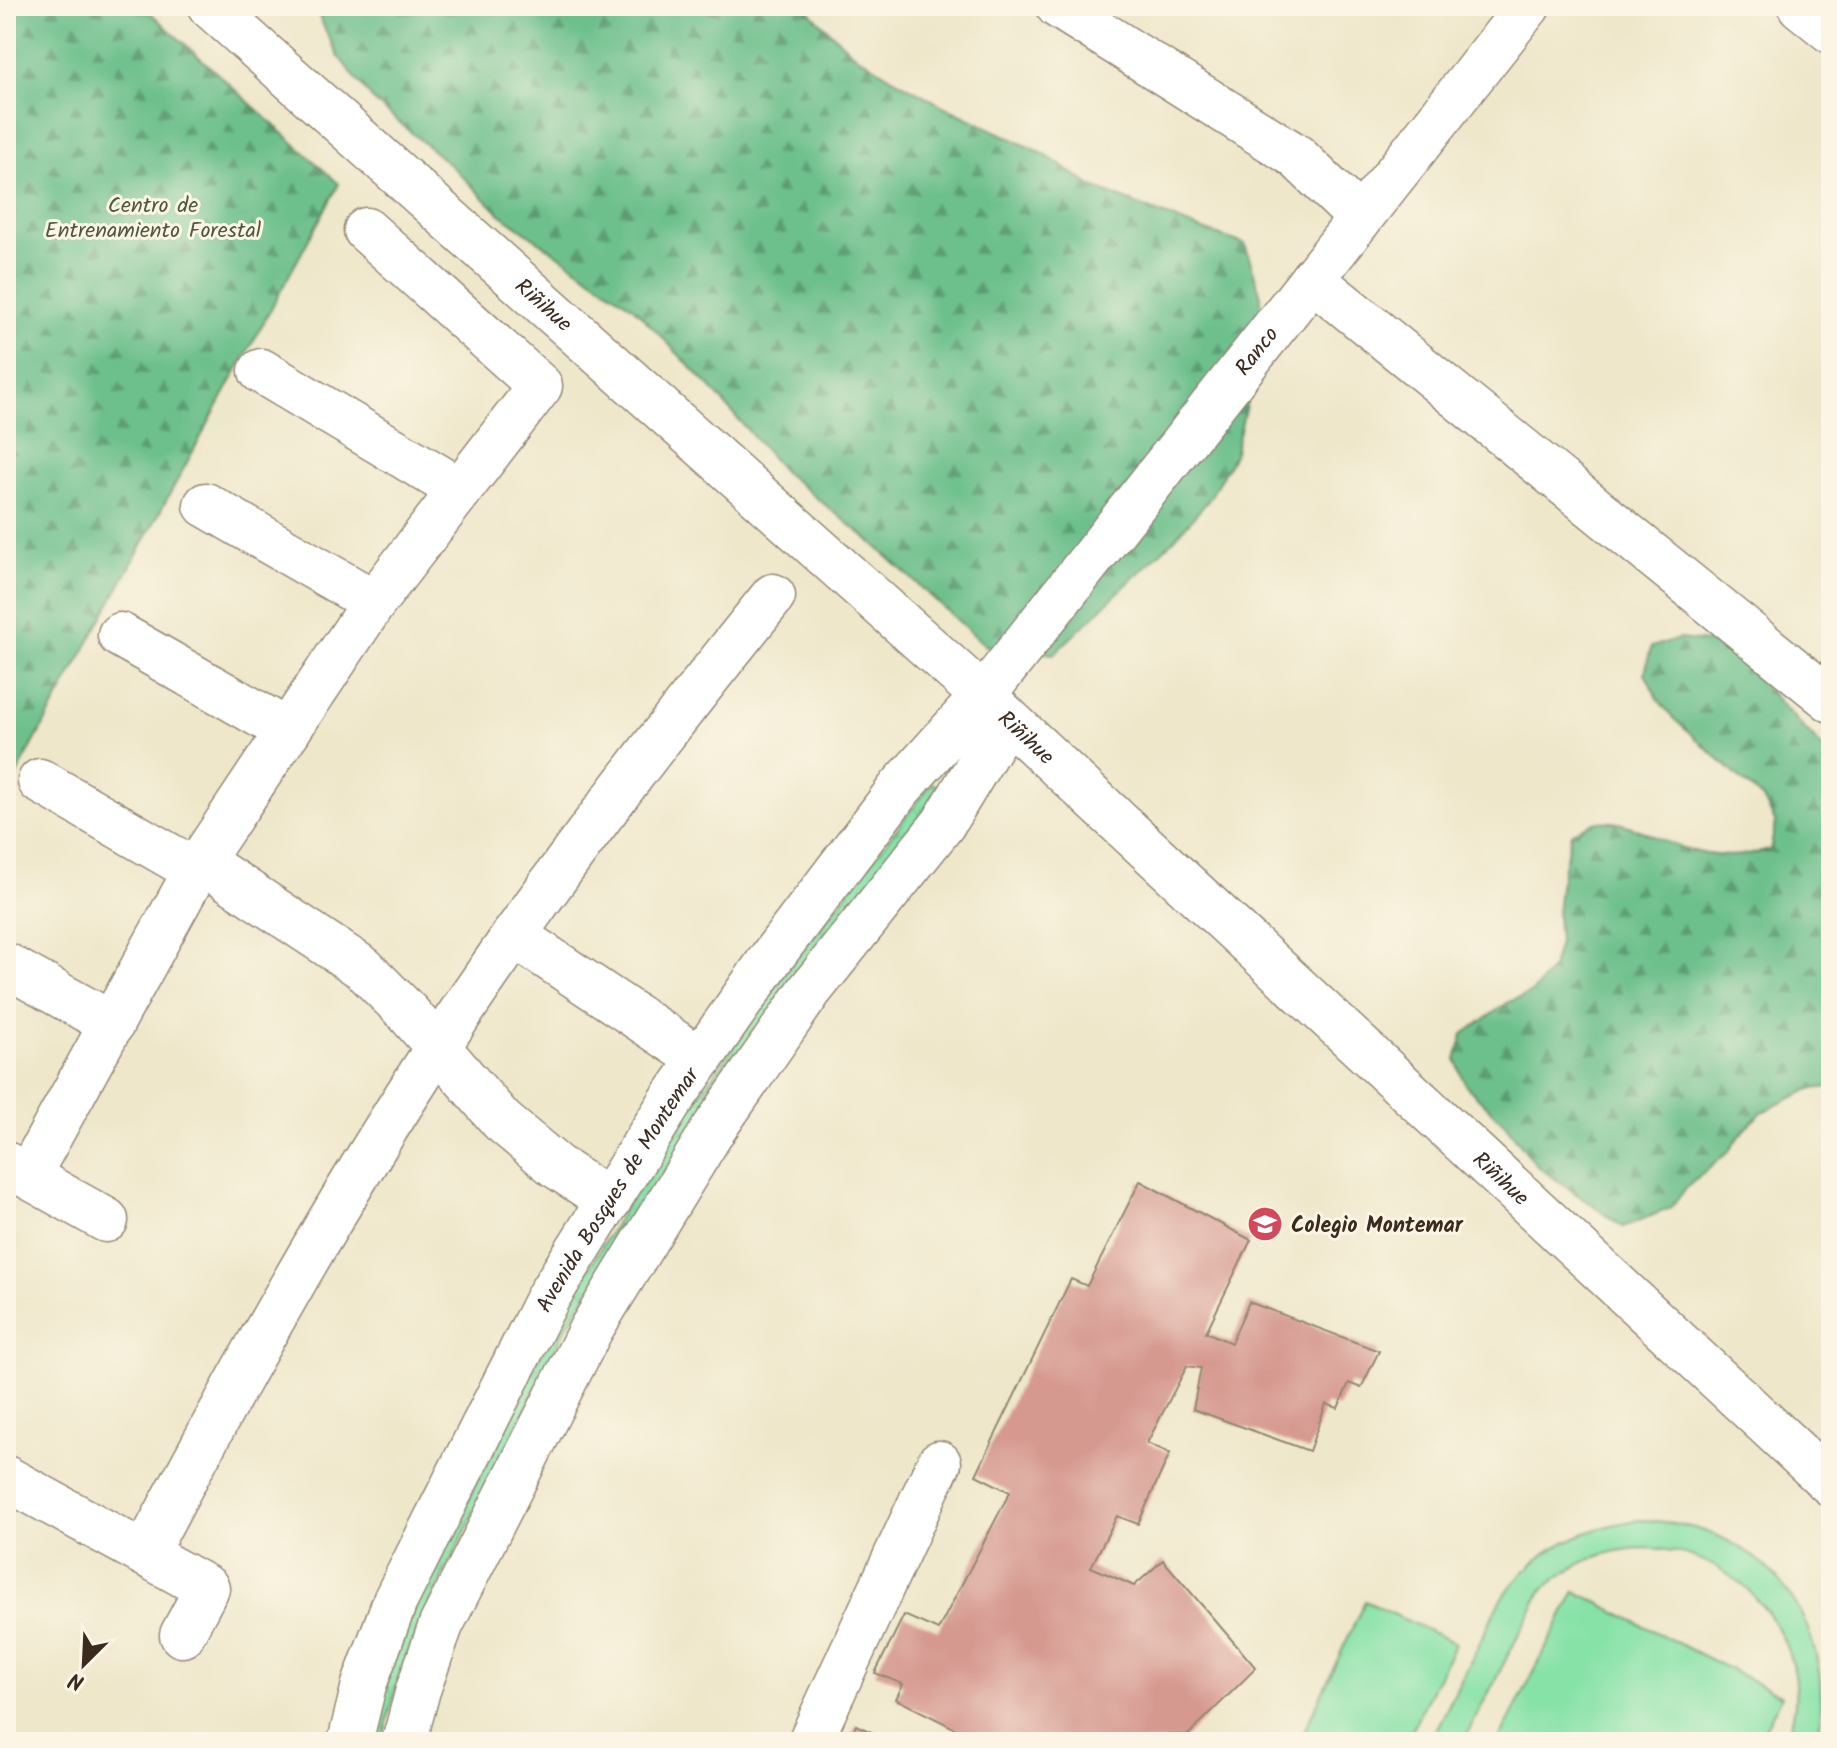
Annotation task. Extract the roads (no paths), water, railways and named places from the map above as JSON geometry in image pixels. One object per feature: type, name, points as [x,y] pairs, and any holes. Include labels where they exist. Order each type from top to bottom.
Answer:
[{"type":"street","name":"Riñihue","points":[[210,6],[995,707],[1831,1484]]},
{"type":"street","points":[[1058,6],[1296,156],[1360,218]]},
{"type":"street","name":"Ranco","points":[[995,707],[1312,279],[1528,6]]},
{"type":"street","points":[[1800,6],[1831,31]]},
{"type":"street","points":[[106,1220],[17,1170],[112,1024],[198,866],[374,602],[540,386],[366,230]]},
{"type":"street","points":[[1312,279],[1831,700]]},
{"type":"street","points":[[261,371],[460,490]]},
{"type":"street","points":[[206,505],[374,602]]},
{"type":"street","points":[[145,1554],[261,1338],[333,1215],[438,1047],[514,935],[654,745],[773,596]]},
{"type":"street","points":[[120,635],[288,731]]},
{"type":"street","name":"Avenida Bosques de Montemar","points":[[350,1742],[364,1685],[395,1601],[548,1297],[700,1059],[774,954],[891,800],[995,707]]},
{"type":"street","points":[[404,1742],[441,1625],[591,1329],[713,1130],[810,990],[943,824],[995,707]]},
{"type":"street","points":[[40,781],[198,866],[363,968],[502,1121],[556,1166],[609,1201]]},
{"type":"street","points":[[514,935],[700,1059]]},
{"type":"street","points":[[6,965],[112,1024]]},
{"type":"street","points":[[810,1742],[939,1463]]},
{"type":"street","points":[[6,1478],[207,1588],[182,1635]]},
{"type":"place","name":"Colegio Montemar","points":[[1265,1224]]},
{"type":"park label","name":"Centro de Entrenamiento Forestal","points":[[153,216]]}]
